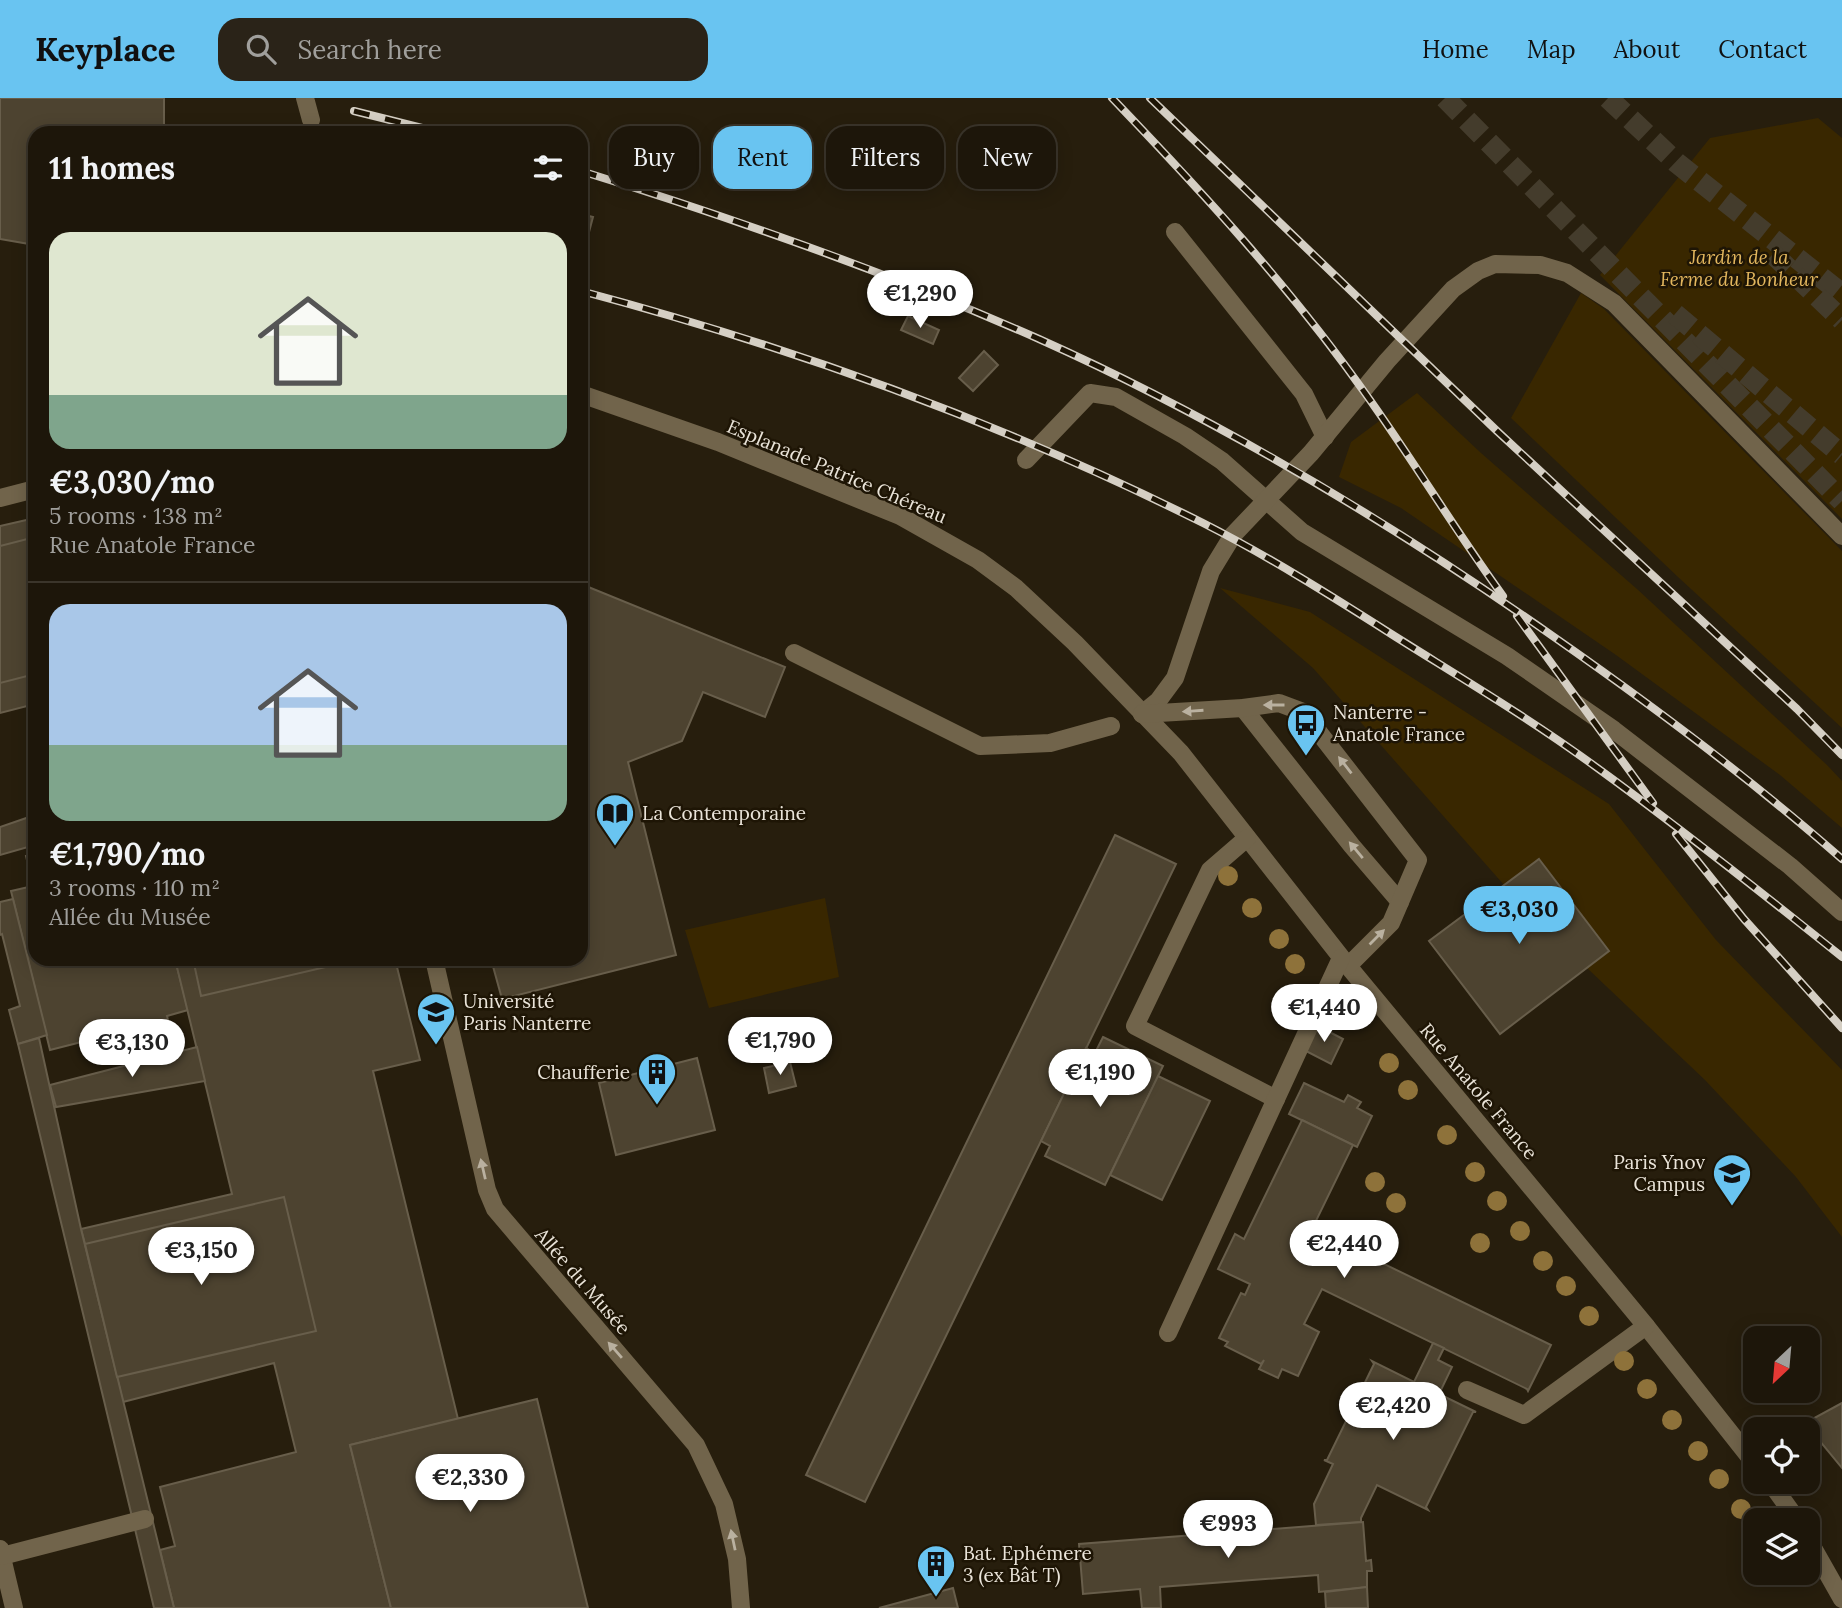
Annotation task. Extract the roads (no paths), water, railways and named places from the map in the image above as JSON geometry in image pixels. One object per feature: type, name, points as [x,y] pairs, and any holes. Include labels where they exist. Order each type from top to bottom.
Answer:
[{"type":"street","points":[[305,98],[312,126]]},
{"type":"street","points":[[1174,232],[1304,394],[1325,437]]},
{"type":"street","points":[[1142,714],[1158,701],[1175,678],[1211,571],[1233,535],[1325,437],[1387,361],[1453,289],[1478,271],[1495,264],[1540,264],[1567,273],[1614,303],[1842,536]]},
{"type":"street","points":[[1026,460],[1090,393],[1116,397],[1185,436],[1222,461],[1302,533],[1507,656],[1614,730],[1790,866],[1842,912]]},
{"type":"street","name":"Esplanade Patrice Chéreau","points":[[588,396],[718,442],[900,516],[935,534],[978,560],[1016,589],[1096,665],[1142,714]]},
{"type":"street","points":[[0,498],[28,491]]},
{"type":"street","points":[[794,653],[980,746],[1050,743],[1111,726]]},
{"type":"street","points":[[1142,714],[1243,708],[1279,702],[1303,712],[1418,860],[1391,923],[1345,962],[1276,1099],[1168,1333]]},
{"type":"street","points":[[1243,708],[1400,902]]},
{"type":"street","name":"Rue Anatole France","points":[[1142,714],[1181,753],[1345,962],[1646,1325],[1743,1449]]},
{"type":"street","points":[[1247,838],[1210,870],[1135,1026],[1276,1099]]},
{"type":"street","name":"Allée du Musée","points":[[436,966],[487,1190],[495,1209],[696,1445],[724,1504],[737,1559],[741,1608]]},
{"type":"street","points":[[1467,1390],[1524,1415],[1646,1325]]},
{"type":"street","points":[[14,1608],[1,1553],[145,1519]]},
{"type":"street","points":[[1820,1560],[1842,1599]]},
{"type":"tunnel","points":[[1445,98],[1842,501]]},
{"type":"tunnel","points":[[1608,98],[1677,163],[1842,294]]},
{"type":"tunnel","points":[[1773,254],[1842,320]]},
{"type":"tunnel","points":[[1675,314],[1842,455]]},
{"type":"railway","points":[[1112,98],[1212,205],[1306,315],[1383,418],[1503,596]]},
{"type":"railway","points":[[1150,98],[1497,431],[1797,709],[1842,755]]},
{"type":"railway","points":[[354,111],[414,126]]},
{"type":"railway","points":[[588,173],[755,228],[869,269],[983,315],[1106,370],[1239,439],[1367,514],[1554,637],[1701,744],[1773,800],[1842,859]]},
{"type":"railway","points":[[588,293],[741,337],[898,391],[1053,453],[1228,536],[1325,592],[1547,733],[1751,884],[1842,957]]},
{"type":"railway","points":[[1517,616],[1653,803]]},
{"type":"railway","points":[[1676,834],[1744,919],[1842,1028]]},
{"type":"place","name":"Nanterre - Anatole France","points":[[1306,757]]},
{"type":"place","name":"La Contemporaine","points":[[615,847]]},
{"type":"place","name":"Université Paris Nanterre","points":[[436,1046]]},
{"type":"place","name":"Chaufferie","points":[[657,1106]]},
{"type":"place","name":"Paris Ynov Campus","points":[[1732,1207]]},
{"type":"place","name":"Bat. Ephémere 3 (ex Bât T)","points":[[936,1598]]},
{"type":"park label","name":"Jardin de la Ferme du Bonheur","points":[[1739,268]]}]
